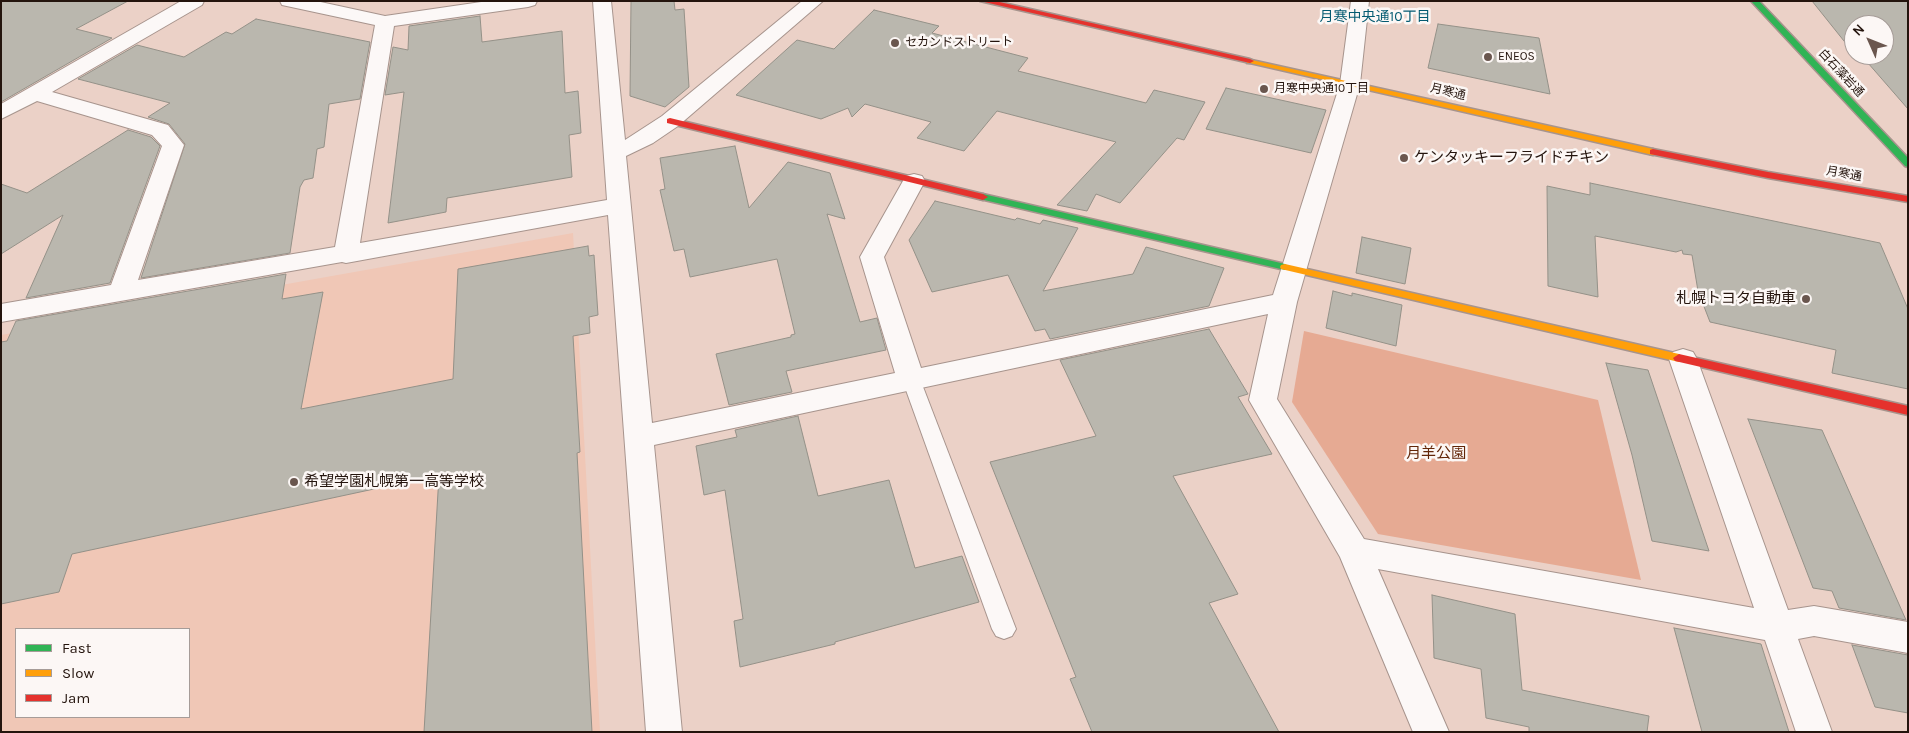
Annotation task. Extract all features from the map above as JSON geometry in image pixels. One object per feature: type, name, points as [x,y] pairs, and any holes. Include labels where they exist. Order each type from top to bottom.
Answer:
[{"type":"main road","name":"月寒通","points":[[984,1],[1651,152],[1908,199]]},
{"type":"main road","name":"白石藻岩通","points":[[1755,1],[1908,164]]},
{"type":"main road","points":[[670,121],[914,181],[1908,412]]},
{"type":"street","points":[[1,113],[196,1]]},
{"type":"street","points":[[289,1],[385,22],[528,1]]},
{"type":"street","points":[[602,1],[664,732]]},
{"type":"street","points":[[614,154],[645,138],[670,121],[814,1]]},
{"type":"street","points":[[1360,1],[1350,84],[1296,269],[1284,302],[1263,400],[1354,551],[1431,732]]},
{"type":"street","points":[[346,255],[385,22]]},
{"type":"street","points":[[35,94],[160,130],[173,145],[121,293]]},
{"type":"street","points":[[911,379],[872,257],[914,181]]},
{"type":"street","points":[[1,314],[618,206]]},
{"type":"street","points":[[638,437],[1284,302]]},
{"type":"street","points":[[1683,359],[1814,732]]},
{"type":"street","points":[[1354,551],[1776,627],[1814,621],[1908,638]]},
{"type":"lane","points":[[911,379],[1004,629]]},
{"type":"shaded area","name":"希望学園札幌第一高等学校","points":[[573,233],[600,732],[1,732],[1,335]]},
{"type":"green space","name":"月羊公園","points":[[1304,331],[1598,400],[1641,580],[1378,534],[1292,402]]},
{"type":"building","points":[[1,1],[128,1],[76,29],[112,38],[1,102]]},
{"type":"building","points":[[631,1],[674,1],[675,10],[684,9],[689,87],[665,107],[630,96]]},
{"type":"building","points":[[1812,1],[1908,1],[1908,109],[1870,65],[1894,65],[1894,15],[1844,15],[1844,41]]},
{"type":"building","points":[[874,10],[939,26],[932,33],[1028,58],[1018,71],[1146,103],[1154,90],[1205,102],[1184,140],[1177,138],[1120,203],[1096,194],[1087,211],[1057,205],[1116,142],[997,111],[964,151],[917,138],[931,122],[865,104],[852,117],[848,108],[821,119],[736,95],[797,40],[834,49]]},
{"type":"building","points":[[480,16],[482,42],[562,31],[565,93],[578,91],[581,133],[569,135],[572,177],[447,198],[446,212],[388,223],[404,92],[385,95],[393,47],[408,50],[409,26]]},
{"type":"building","points":[[256,19],[370,42],[360,99],[329,104],[324,147],[317,149],[313,178],[304,180],[300,187],[290,253],[141,278],[185,144],[169,124],[148,117],[170,103],[78,79],[137,45],[184,57],[226,32],[232,34]]},
{"type":"building","points":[[1438,24],[1539,38],[1550,94],[1428,68]]},
{"type":"building","points":[[1226,88],[1326,110],[1311,153],[1206,129]]},
{"type":"building","points":[[128,130],[151,137],[160,146],[110,283],[26,298],[63,215],[1,254],[1,184],[27,193]]},
{"type":"building","points":[[735,146],[749,208],[788,162],[830,173],[845,219],[827,214],[860,322],[877,318],[886,350],[786,371],[792,392],[729,405],[716,354],[791,337],[791,335],[795,334],[777,259],[690,277],[684,249],[674,251],[660,190],[665,189],[660,158]]},
{"type":"building","points":[[1590,183],[1880,243],[1908,309],[1908,389],[1832,373],[1836,350],[1710,322],[1698,291],[1692,255],[1683,254],[1682,250],[1676,252],[1595,236],[1598,297],[1548,286],[1547,186],[1590,195]]},
{"type":"building","points":[[935,201],[1015,220],[1017,218],[1040,224],[1043,220],[1078,228],[1043,291],[1133,274],[1146,247],[1224,268],[1209,306],[1050,339],[1045,329],[1035,331],[1008,275],[932,292],[909,240]]},
{"type":"building","points":[[1362,237],[1411,248],[1405,284],[1356,273]]},
{"type":"building","name":"希望学園札幌第一高等学校","points":[[588,246],[589,256],[594,255],[598,315],[589,317],[590,333],[573,336],[580,452],[577,453],[592,732],[424,732],[439,475],[72,554],[59,592],[1,604],[1,342],[7,341],[16,321],[286,274],[282,299],[323,292],[301,409],[453,379],[458,269]]},
{"type":"building","points":[[1333,291],[1352,296],[1352,293],[1402,305],[1396,346],[1326,328]]},
{"type":"building","points":[[1209,329],[1248,394],[1238,397],[1272,454],[1173,476],[1238,594],[1209,603],[1279,732],[1092,732],[1070,679],[1076,677],[990,462],[1096,436],[1060,360]]},
{"type":"building","points":[[1606,363],[1648,370],[1709,551],[1652,541],[1632,455]]},
{"type":"building","points":[[798,416],[818,496],[889,480],[915,568],[962,556],[979,602],[835,642],[835,644],[740,667],[734,621],[743,619],[725,490],[704,495],[696,446],[737,437],[735,430]]},
{"type":"building","points":[[1748,419],[1822,430],[1906,620],[1839,608],[1832,591],[1813,588]]},
{"type":"building","points":[[1432,595],[1515,614],[1522,690],[1649,716],[1647,732],[1529,732],[1529,727],[1486,718],[1481,669],[1434,658]]},
{"type":"building","points":[[1674,628],[1761,644],[1789,732],[1702,732]]},
{"type":"building","points":[[1852,645],[1908,655],[1908,713],[1875,707]]},
{"type":"traffic: fast","points":[[1755,1],[1908,164]]},
{"type":"traffic: fast","points":[[983,197],[1285,267]]},
{"type":"traffic: slow","points":[[1250,61],[1653,152]]},
{"type":"traffic: slow","points":[[1285,267],[1679,358]]},
{"type":"traffic: jam","points":[[984,1],[1250,61]]},
{"type":"traffic: jam","points":[[670,121],[983,197]]},
{"type":"traffic: jam","points":[[1653,152],[1768,175],[1908,199]]},
{"type":"traffic: jam","points":[[1679,358],[1908,411]]},
{"type":"place","name":"セカンドストリート","points":[[895,43]]},
{"type":"place","name":"ENEOS","points":[[1488,57]]},
{"type":"place","name":"月寒中央通10丁目","points":[[1264,89]]},
{"type":"place","name":"ケンタッキーフライドチキン","points":[[1404,158]]},
{"type":"place","name":"札幌トヨタ自動車","points":[[1806,299]]},
{"type":"place","name":"希望学園札幌第一高等学校","points":[[294,482]]},
{"type":"district","name":"月寒中央通10丁目","points":[[1375,17]]}]
